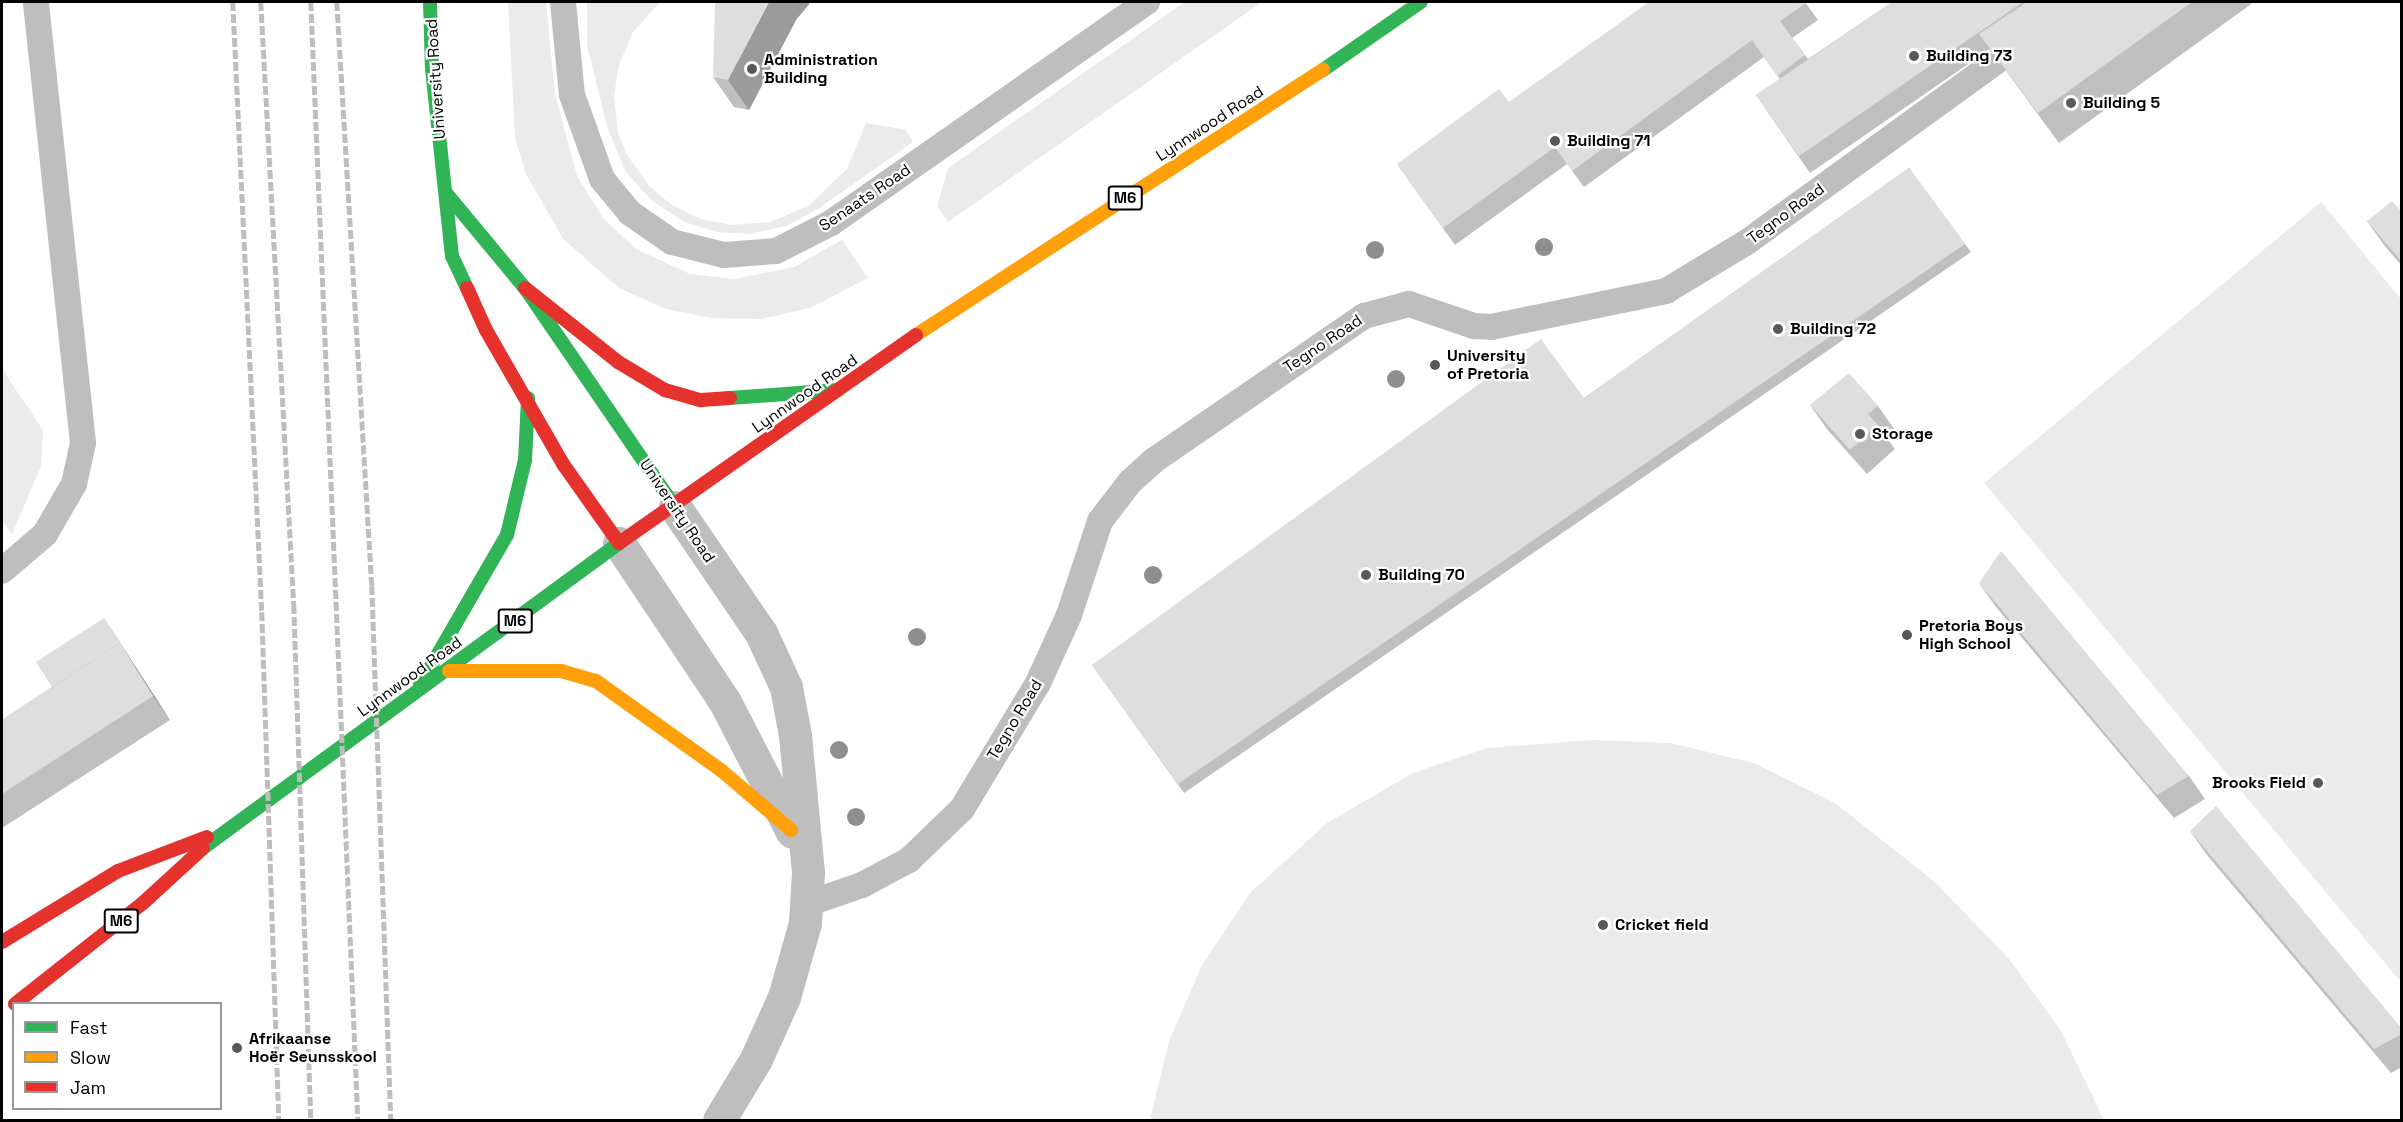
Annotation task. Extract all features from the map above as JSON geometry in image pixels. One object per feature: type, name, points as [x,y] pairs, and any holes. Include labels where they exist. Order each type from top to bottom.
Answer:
[{"type":"main road","name":"University Road","points":[[430,2],[432,69],[452,256],[486,330],[528,398],[563,464],[619,543]]},
{"type":"main road","name":"Lynnwood Road","points":[[17,1002],[143,903],[221,831],[411,699],[619,543],[675,507],[970,297],[1281,99],[1421,2]]},
{"type":"main road","name":"University Road","points":[[446,193],[525,288],[675,507]]},
{"type":"main road","points":[[525,288],[618,362],[664,390],[701,400],[838,390]]},
{"type":"main road","points":[[411,699],[507,535],[525,460],[528,398]]},
{"type":"main road","points":[[448,671],[561,671],[596,681],[722,771],[791,830]]},
{"type":"main road","name":"Lynnwood Road","points":[[2,942],[118,871],[221,831]]},
{"type":"street","name":"University Road","points":[[675,507],[761,633],[786,687],[795,735],[808,872],[807,904],[784,997],[756,1059],[719,1120]]},
{"type":"street","name":"University Road","points":[[619,543],[725,702],[791,830],[808,872]]},
{"type":"lane","points":[[2,571],[45,534],[74,484],[84,443],[36,2]]},
{"type":"lane","name":"Senaats Road","points":[[563,2],[572,95],[602,179],[630,213],[672,242],[724,255],[776,251],[831,223],[1147,2]]},
{"type":"lane","name":"Tegno Road","points":[[807,904],[856,888],[909,860],[962,809],[1038,683],[1070,615],[1100,522],[1130,482],[1153,461],[1364,316],[1409,304],[1474,326],[1491,327],[1666,291],[1748,242],[2078,2]]},
{"type":"shaded area","points":[[508,2],[546,2],[555,94],[577,176],[603,218],[636,249],[690,274],[734,279],[794,267],[842,240],[868,278],[810,308],[761,319],[711,318],[666,309],[619,288],[563,239],[526,174],[515,138]]},
{"type":"shaded area","points":[[587,2],[660,2],[633,32],[619,65],[614,96],[618,132],[627,155],[649,186],[672,205],[701,219],[731,225],[771,222],[809,205],[847,169],[866,123],[906,130],[913,142],[818,209],[786,226],[749,234],[717,232],[684,222],[651,200],[625,171],[607,126],[587,45]]},
{"type":"shaded area","points":[[1185,2],[1262,2],[948,222],[937,206],[948,168]]},
{"type":"shaded area","name":"Brooks Field","points":[[2321,202],[2401,299],[2401,982],[1984,483]]},
{"type":"shaded area","points":[[2,369],[43,430],[41,466],[12,534],[2,521]]},
{"type":"shaded area","name":"Cricket field","points":[[1592,740],[1670,743],[1754,763],[1835,803],[1935,882],[2009,959],[2061,1031],[2104,1120],[1150,1120],[1169,1041],[1202,965],[1251,892],[1327,823],[1413,773],[1487,748]]},
{"type":"building","points":[[715,2],[769,2],[728,80],[713,77]]},
{"type":"building","name":"Building 71","points":[[1649,2],[1805,2],[1780,21],[1805,55],[1777,76],[1752,40],[1572,171],[1555,147],[1443,228],[1397,164],[1499,89],[1509,102]]},
{"type":"building","name":"Building 73","points":[[1892,2],[2023,2],[1799,156],[1756,95]]},
{"type":"building","points":[[2027,2],[2192,2],[2038,113],[1979,34]]},
{"type":"building","name":"Building 70","points":[[1909,168],[1965,244],[1178,784],[1092,665],[1541,339],[1584,398]]},
{"type":"building","points":[[2392,201],[2402,212],[2402,262],[2367,221]]},
{"type":"building","points":[[1849,373],[1878,406],[1868,414],[1878,425],[1850,450],[1810,405]]},
{"type":"building","points":[[2001,551],[2189,776],[2157,795],[1979,583]]},
{"type":"building","points":[[104,618],[130,658],[120,643],[52,687],[36,662]]},
{"type":"building","points":[[120,643],[153,696],[2,794],[2,720]]},
{"type":"building","points":[[2216,806],[2402,1029],[2402,1034],[2374,1049],[2190,831]]},
{"type":"railway","points":[[233,2],[262,612],[279,1120]]},
{"type":"railway","points":[[261,2],[294,605],[311,1120]]},
{"type":"railway","points":[[311,2],[358,1120]]},
{"type":"railway","points":[[337,2],[372,586],[391,1120]]},
{"type":"traffic: fast","points":[[430,2],[432,69],[452,256],[467,288]]},
{"type":"traffic: fast","points":[[1323,70],[1421,2]]},
{"type":"traffic: fast","points":[[446,193],[525,288],[675,507]]},
{"type":"traffic: fast","points":[[730,398],[838,390]]},
{"type":"traffic: fast","points":[[420,685],[507,535],[525,460],[528,398]]},
{"type":"traffic: fast","points":[[203,848],[622,541]]},
{"type":"traffic: slow","points":[[916,335],[1323,70]]},
{"type":"traffic: slow","points":[[449,671],[561,671],[596,681],[722,771],[791,830]]},
{"type":"traffic: jam","points":[[467,288],[486,330],[563,464],[619,543]]},
{"type":"traffic: jam","points":[[525,288],[618,362],[665,390],[701,400],[730,398]]},
{"type":"traffic: jam","points":[[622,541],[916,335]]},
{"type":"traffic: jam","points":[[2,942],[118,871],[207,837]]},
{"type":"traffic: jam","points":[[18,1002],[143,903],[203,848]]},
{"type":"place","name":"Building 73","points":[[1914,56]]},
{"type":"place","name":"Administration Building","points":[[752,69]]},
{"type":"place","name":"Building 5","points":[[2071,103]]},
{"type":"place","name":"Building 71","points":[[1555,141]]},
{"type":"place","name":"Building 72","points":[[1778,329]]},
{"type":"place","name":"University of Pretoria","points":[[1435,365]]},
{"type":"place","name":"Storage","points":[[1860,434]]},
{"type":"place","name":"Building 70","points":[[1366,575]]},
{"type":"place","name":"Pretoria Boys High School","points":[[1907,635]]},
{"type":"place","name":"Brooks Field","points":[[2318,783]]},
{"type":"place","name":"Cricket field","points":[[1603,925]]},
{"type":"place","name":"Afrikaanse Hoër Seunsskool","points":[[237,1048]]}]
